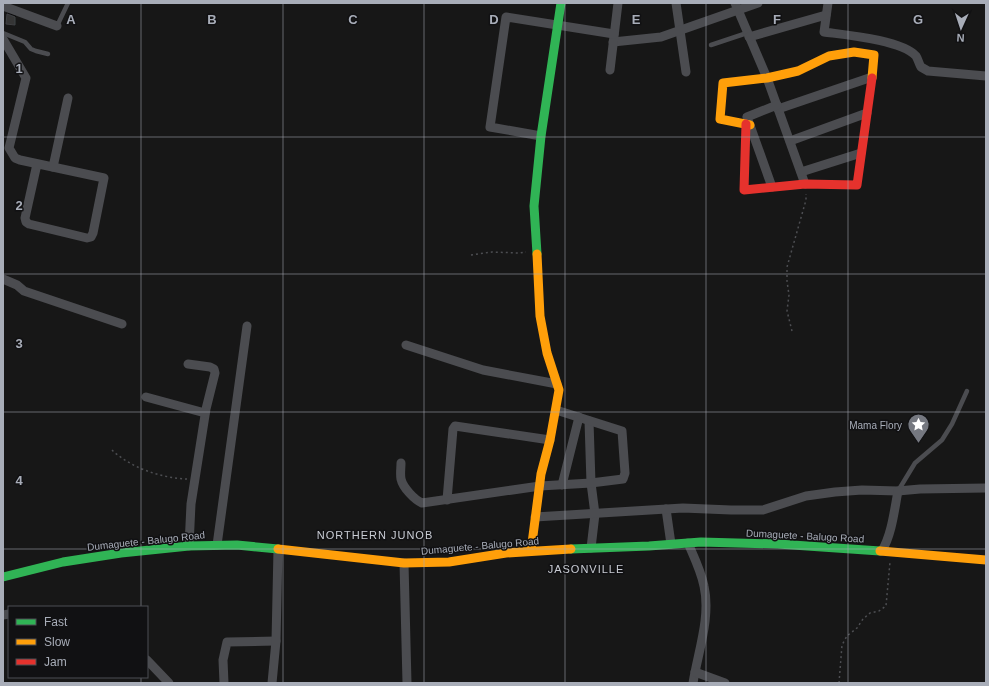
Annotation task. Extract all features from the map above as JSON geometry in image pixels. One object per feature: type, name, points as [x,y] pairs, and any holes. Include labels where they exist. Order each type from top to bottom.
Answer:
[{"type":"street","points":[[531,551],[541,474],[550,440],[559,390],[547,353],[540,316],[538,265],[535,249],[534,206],[541,136],[561,3]]},
{"type":"street","points":[[610,70],[618,3]]},
{"type":"street","points":[[676,3],[686,72]]},
{"type":"street","points":[[541,136],[490,127],[506,17],[558,24],[613,38],[661,37],[736,6],[758,3]]},
{"type":"street","points":[[828,3],[824,32],[881,41],[903,48],[917,57],[921,67],[928,71],[986,76]]},
{"type":"street","points":[[3,6],[57,26]]},
{"type":"street","points":[[736,6],[767,78],[805,184]]},
{"type":"street","points":[[748,35],[826,15]]},
{"type":"street","points":[[3,38],[26,78],[9,148],[15,158],[104,178],[91,237],[80,236],[26,222],[25,218],[38,164]]},
{"type":"street","points":[[748,125],[720,119],[723,83],[767,78],[798,70],[829,56],[854,52],[874,55],[872,77],[857,185],[805,184],[744,190],[748,125],[747,117],[872,77]]},
{"type":"street","points":[[53,167],[68,98]]},
{"type":"street","points":[[790,141],[867,113]]},
{"type":"street","points":[[748,125],[772,187]]},
{"type":"street","points":[[801,172],[861,153]]},
{"type":"street","points":[[3,280],[17,285],[24,291],[122,324]]},
{"type":"street","points":[[217,545],[247,326]]},
{"type":"street","points":[[406,345],[483,370],[558,384]]},
{"type":"street","points":[[188,364],[210,368],[214,370],[215,373],[205,413],[191,504],[190,546]]},
{"type":"street","points":[[146,397],[205,413]]},
{"type":"street","points":[[401,463],[401,479],[403,485],[418,502],[422,503],[540,486],[591,483],[623,479],[622,431],[556,410]]},
{"type":"street","points":[[562,485],[579,417]]},
{"type":"street","points":[[589,421],[591,483],[595,514],[591,548]]},
{"type":"street","points":[[447,500],[453,429],[455,426],[550,440]]},
{"type":"street","points":[[535,517],[683,508],[763,510],[806,496],[862,490],[898,491],[920,489],[986,488]]},
{"type":"street","points":[[886,551],[898,491]]},
{"type":"street","points":[[666,509],[671,544]]},
{"type":"street","points":[[688,543],[704,585],[707,603],[693,683]]},
{"type":"street","name":"Dumaguete - Balugo Road","points":[[3,577],[63,562],[121,553],[190,546],[217,545],[237,545],[404,563],[450,562],[506,553],[531,551],[688,543],[756,543],[886,551],[986,560]]},
{"type":"street","points":[[272,683],[276,641],[278,549]]},
{"type":"street","points":[[404,563],[407,683]]},
{"type":"street","points":[[224,683],[223,660],[227,642],[276,641]]},
{"type":"street","points":[[148,661],[169,683]]},
{"type":"street","points":[[695,672],[725,683]]},
{"type":"lane","points":[[57,26],[68,3]]},
{"type":"lane","points":[[3,33],[25,42],[36,51],[48,54]]},
{"type":"lane","points":[[711,45],[748,35]]},
{"type":"lane","points":[[898,491],[915,463],[942,440],[952,424],[968,390]]},
{"type":"path","points":[[792,331],[787,311],[789,295],[787,281],[788,267],[806,200],[805,184]]},
{"type":"path","points":[[471,255],[492,252],[519,253],[535,249]]},
{"type":"path","points":[[112,450],[131,464],[144,469],[180,479],[195,480]]},
{"type":"path","points":[[839,683],[842,645],[847,636],[857,628],[863,619],[870,613],[879,611],[886,606],[886,551]]},
{"type":"building","points":[[7,14],[15,17],[15,25],[6,24]]},
{"type":"traffic: fast","points":[[537,254],[534,206],[541,136],[561,3]]},
{"type":"traffic: fast","points":[[571,549],[701,542],[778,544],[880,551]]},
{"type":"traffic: fast","points":[[3,577],[63,562],[121,553],[189,546],[237,545],[278,549]]},
{"type":"traffic: slow","points":[[750,125],[720,119],[723,83],[767,78],[798,71],[829,56],[854,52],[874,55],[872,78]]},
{"type":"traffic: slow","points":[[531,551],[541,474],[550,440],[559,390],[547,353],[540,316],[537,254]]},
{"type":"traffic: slow","points":[[278,549],[404,563],[449,562],[506,553],[571,549]]},
{"type":"traffic: slow","points":[[880,551],[986,560]]},
{"type":"traffic: jam","points":[[746,124],[744,190],[805,184],[857,185],[872,78]]},
{"type":"place","name":"Mama Flory","points":[[918,444]]},
{"type":"district","name":"NORTHERN JUNOB","points":[[375,535]]},
{"type":"district","name":"JASONVILLE","points":[[586,569]]}]
